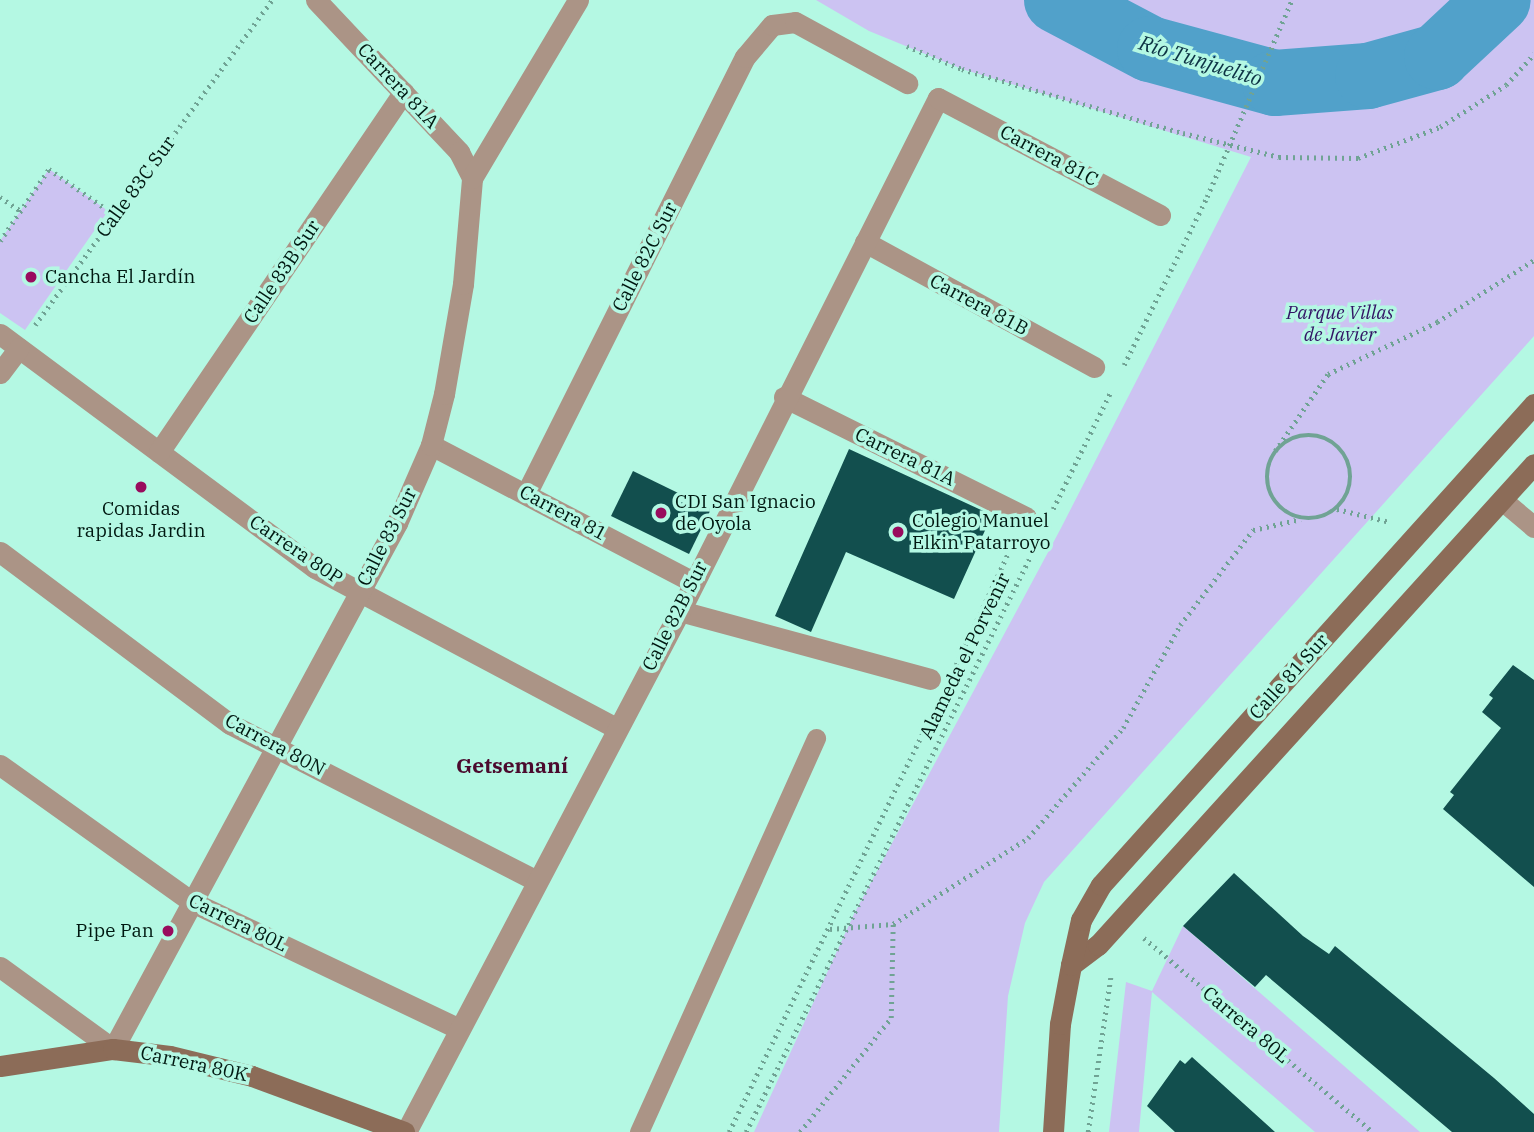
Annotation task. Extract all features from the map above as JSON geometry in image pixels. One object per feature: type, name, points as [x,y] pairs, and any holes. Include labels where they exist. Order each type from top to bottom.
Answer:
[{"type":"street","name":"Carrera 81A","points":[[316,0],[459,152],[472,178]]},
{"type":"street","name":"Calle 83 Sur","points":[[113,1049],[360,592],[432,445],[463,284],[472,178],[579,0]]},
{"type":"street","name":"Calle 82C Sur","points":[[526,494],[745,57],[772,25],[794,22],[907,83]]},
{"type":"street","name":"Calle 83B Sur","points":[[159,452],[404,92]]},
{"type":"street","name":"Carrera 81C","points":[[939,98],[1160,215]]},
{"type":"street","name":"Calle 82B Sur","points":[[405,1132],[680,611],[784,397],[939,98]]},
{"type":"street","name":"Carrera 81B","points":[[864,242],[1094,367]]},
{"type":"street","name":"Carrera 80P","points":[[0,334],[315,568],[616,728]]},
{"type":"street","points":[[0,373],[19,348]]},
{"type":"street","name":"Carrera 81A","points":[[784,397],[1026,517]]},
{"type":"street","name":"Calle 81 Sur","points":[[1053,1132],[1060,1024],[1071,965],[1081,920],[1101,885],[1534,404]]},
{"type":"street","name":"Carrera 81","points":[[432,445],[693,582]]},
{"type":"street","name":"Calle 81 Sur","points":[[1071,965],[1098,945],[1119,917],[1534,464]]},
{"type":"street","points":[[1502,499],[1534,527]]},
{"type":"street","name":"Carrera 80N","points":[[0,552],[230,724],[537,881]]},
{"type":"street","points":[[680,611],[935,688]]},
{"type":"street","name":"Carrera 80L","points":[[0,765],[192,902],[459,1029]]},
{"type":"street","name":"Carrera 80K","points":[[0,967],[113,1049],[170,1056],[252,1076],[405,1132]]},
{"type":"street","points":[[0,1066],[113,1049]]},
{"type":"lane","points":[[639,1132],[816,738]]},
{"type":"path","name":"Calle 83C Sur","points":[[19,348],[272,0]]},
{"type":"path","points":[[1052,512],[1207,197],[1292,0]]},
{"type":"path","points":[[904,45],[962,69],[1183,133],[1279,156],[1332,158],[1358,158],[1440,127],[1506,85],[1534,54]]},
{"type":"path","points":[[0,241],[50,169],[115,215]]},
{"type":"path","points":[[0,198],[21,211]]},
{"type":"path","points":[[1301,519],[1287,513],[1269,492],[1266,477],[1275,451],[1328,374],[1437,322],[1534,260]]},
{"type":"path","points":[[830,929],[893,924],[1028,838],[1123,728],[1181,625],[1253,530],[1326,516],[1338,509],[1352,485],[1352,471],[1339,446],[1313,434],[1285,441],[1275,451]]},
{"type":"path","points":[[1338,509],[1422,529]]},
{"type":"path","points":[[952,672],[1026,517]]},
{"type":"path","name":"Alameda el Porvenir","points":[[746,1132],[1040,536]]},
{"type":"path","points":[[729,1132],[830,929],[935,688]]},
{"type":"path","name":"Carrera 80L","points":[[1119,917],[1373,1132]]},
{"type":"path","points":[[800,1132],[891,1018],[893,924]]},
{"type":"path","points":[[1088,1132],[1112,971]]},
{"type":"green space","name":"Parque Villas de Javier","points":[[816,0],[1534,0],[1534,336],[1044,882],[1025,923],[1008,996],[999,1132],[754,1132],[854,914],[1061,528],[1251,157],[962,69],[869,31]]},
{"type":"green space","name":"Cancha El Jardín","points":[[49,169],[108,211],[25,330],[0,313],[0,241]]},
{"type":"green space","points":[[1183,926],[1420,1132],[1315,1132],[1152,992],[1139,1132],[1109,1132],[1126,982],[1152,991]]},
{"type":"building","name":"Colegio Manuel Elkin Patarroyo","points":[[849,449],[992,515],[954,599],[846,552],[811,632],[775,616]]},
{"type":"building","name":"CDI San Ignacio de Oyola","points":[[633,471],[711,509],[689,554],[611,516]]},
{"type":"building","points":[[1513,665],[1534,680],[1534,887],[1443,809],[1454,795],[1450,792],[1501,728],[1482,712],[1493,698],[1489,695]]},
{"type":"building","points":[[1234,873],[1303,936],[1329,954],[1335,946],[1494,1078],[1534,1114],[1534,1132],[1452,1132],[1266,975],[1255,987],[1183,926]]},
{"type":"building","points":[[1192,1057],[1275,1132],[1175,1132],[1147,1106],[1180,1060],[1185,1064]]},
{"type":"waterway","name":"Río Tunjuelito","points":[[1057,0],[1150,49],[1275,83],[1368,76],[1437,57],[1498,0]]},
{"type":"place","name":"Cancha El Jardín","points":[[31,277]]},
{"type":"place","name":"Comidas rapidas Jardin","points":[[141,487]]},
{"type":"place","name":"CDI San Ignacio de Oyola","points":[[661,513]]},
{"type":"place","name":"Colegio Manuel Elkin Patarroyo","points":[[898,532]]},
{"type":"place","name":"Pipe Pan","points":[[168,931]]},
{"type":"district","name":"Getsemaní","points":[[512,765]]}]
